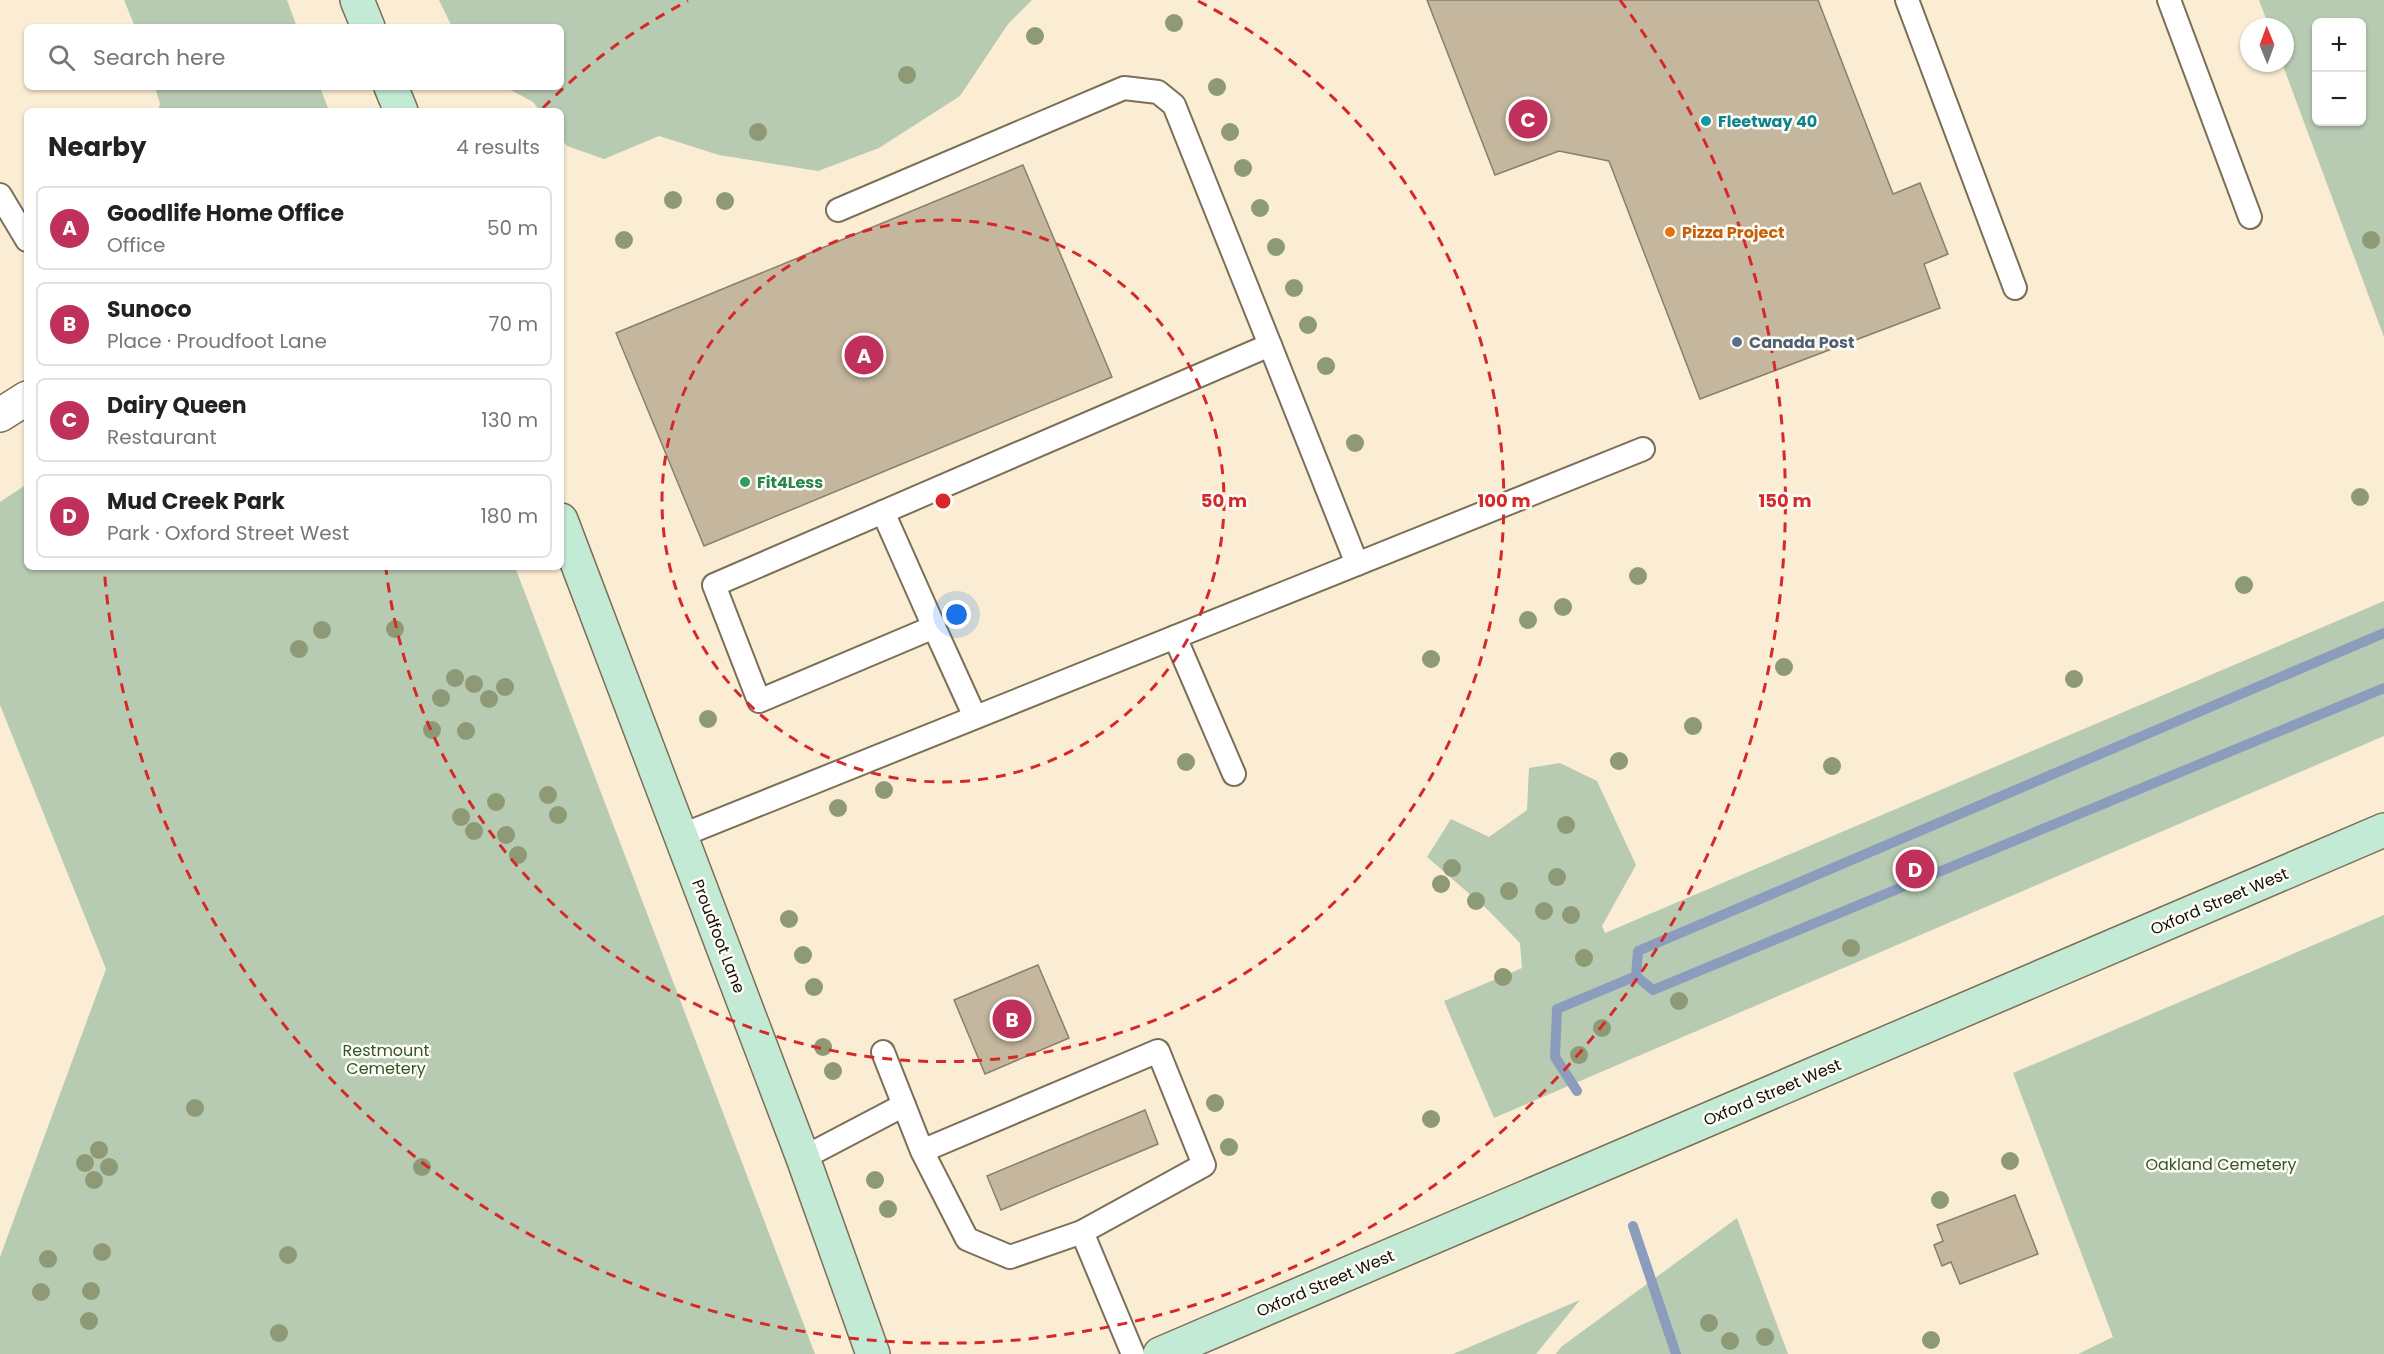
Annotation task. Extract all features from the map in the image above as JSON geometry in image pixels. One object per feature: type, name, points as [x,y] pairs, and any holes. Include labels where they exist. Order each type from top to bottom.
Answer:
[{"type":"main road","points":[[357,0],[367,24]]},
{"type":"main road","points":[[393,90],[400,108]]},
{"type":"main road","name":"Proudfoot Lane","points":[[564,528],[803,1158],[873,1354]]},
{"type":"main road","name":"Oxford Street West","points":[[1160,1354],[2384,830]]},
{"type":"street","points":[[0,415],[24,400]]},
{"type":"lane","points":[[1906,0],[2015,288]]},
{"type":"lane","points":[[2169,0],[2250,217]]},
{"type":"lane","points":[[838,210],[1124,88],[1158,92],[1174,105],[1357,564]]},
{"type":"lane","points":[[0,195],[24,235]]},
{"type":"lane","points":[[934,627],[759,701],[714,585],[1270,345]]},
{"type":"lane","points":[[680,836],[1643,449]]},
{"type":"lane","points":[[883,512],[975,717]]},
{"type":"lane","points":[[1175,637],[1234,774]]},
{"type":"lane","points":[[883,1052],[922,1151],[967,1239],[1010,1257],[1082,1232],[1204,1165],[1158,1051],[922,1151]]},
{"type":"lane","points":[[803,1158],[904,1105]]},
{"type":"lane","points":[[1082,1232],[1132,1354]]},
{"type":"green space","points":[[124,0],[287,0],[296,24],[134,24]]},
{"type":"green space","points":[[439,0],[1032,0],[1008,24],[960,96],[879,148],[818,171],[719,155],[659,136],[604,159],[567,146],[564,142],[564,108],[538,108],[533,102],[511,90],[564,90],[564,24],[451,24]]},
{"type":"green space","points":[[2259,0],[2384,0],[2384,337],[2285,72],[2294,72],[2294,18],[2266,18]]},
{"type":"green space","points":[[156,90],[321,90],[328,108],[159,108]]},
{"type":"green space","name":"Restmount Cemetery","points":[[24,486],[24,570],[516,570],[815,1354],[0,1354],[0,1257],[106,969],[0,705],[0,502]]},
{"type":"green space","points":[[2384,601],[2384,736],[1494,1118],[1444,1001],[1522,968],[1520,943],[1488,910],[1427,857],[1451,819],[1489,837],[1527,810],[1529,768],[1560,763],[1597,781],[1636,865],[1602,926],[1605,933]]},
{"type":"green space","name":"Oakland Cemetery","points":[[2384,915],[2384,1354],[2078,1354],[2113,1337],[2013,1073]]},
{"type":"green space","points":[[1737,1218],[1788,1354],[1556,1354],[1561,1347]]},
{"type":"green space","points":[[1580,1300],[1536,1354],[1453,1354]]},
{"type":"building","points":[[1427,0],[1818,0],[1893,194],[1920,183],[1948,254],[1924,264],[1940,308],[1700,399],[1609,161],[1559,151],[1495,175]]},
{"type":"building","points":[[1023,165],[1112,377],[704,546],[616,333]]},
{"type":"building","points":[[1038,965],[1069,1038],[985,1074],[954,1000]]},
{"type":"building","points":[[1145,1110],[1158,1144],[1001,1210],[987,1176]]},
{"type":"building","points":[[2015,1195],[2038,1254],[1960,1284],[1951,1262],[1942,1266],[1934,1245],[1943,1241],[1937,1225]]},
{"type":"waterway","points":[[1636,976],[1638,951],[2384,633]]},
{"type":"waterway","points":[[1636,976],[1653,990],[2384,688]]},
{"type":"waterway","points":[[1577,1091],[1555,1057],[1557,1009],[1636,976]]},
{"type":"waterway","points":[[1633,1226],[1676,1354]]},
{"type":"place","name":"Dairy Queen","points":[[1528,119]]},
{"type":"place","name":"Fleetway 40","points":[[1706,121]]},
{"type":"place","name":"Pizza Project","points":[[1670,232]]},
{"type":"place","name":"Canada Post","points":[[1737,342]]},
{"type":"place","name":"Goodlife Home Office","points":[[864,355]]},
{"type":"place","name":"Fit4Less","points":[[745,482]]},
{"type":"place","name":"Mud Creek Park","points":[[1915,869]]},
{"type":"place","name":"Sunoco","points":[[1012,1019]]}]
